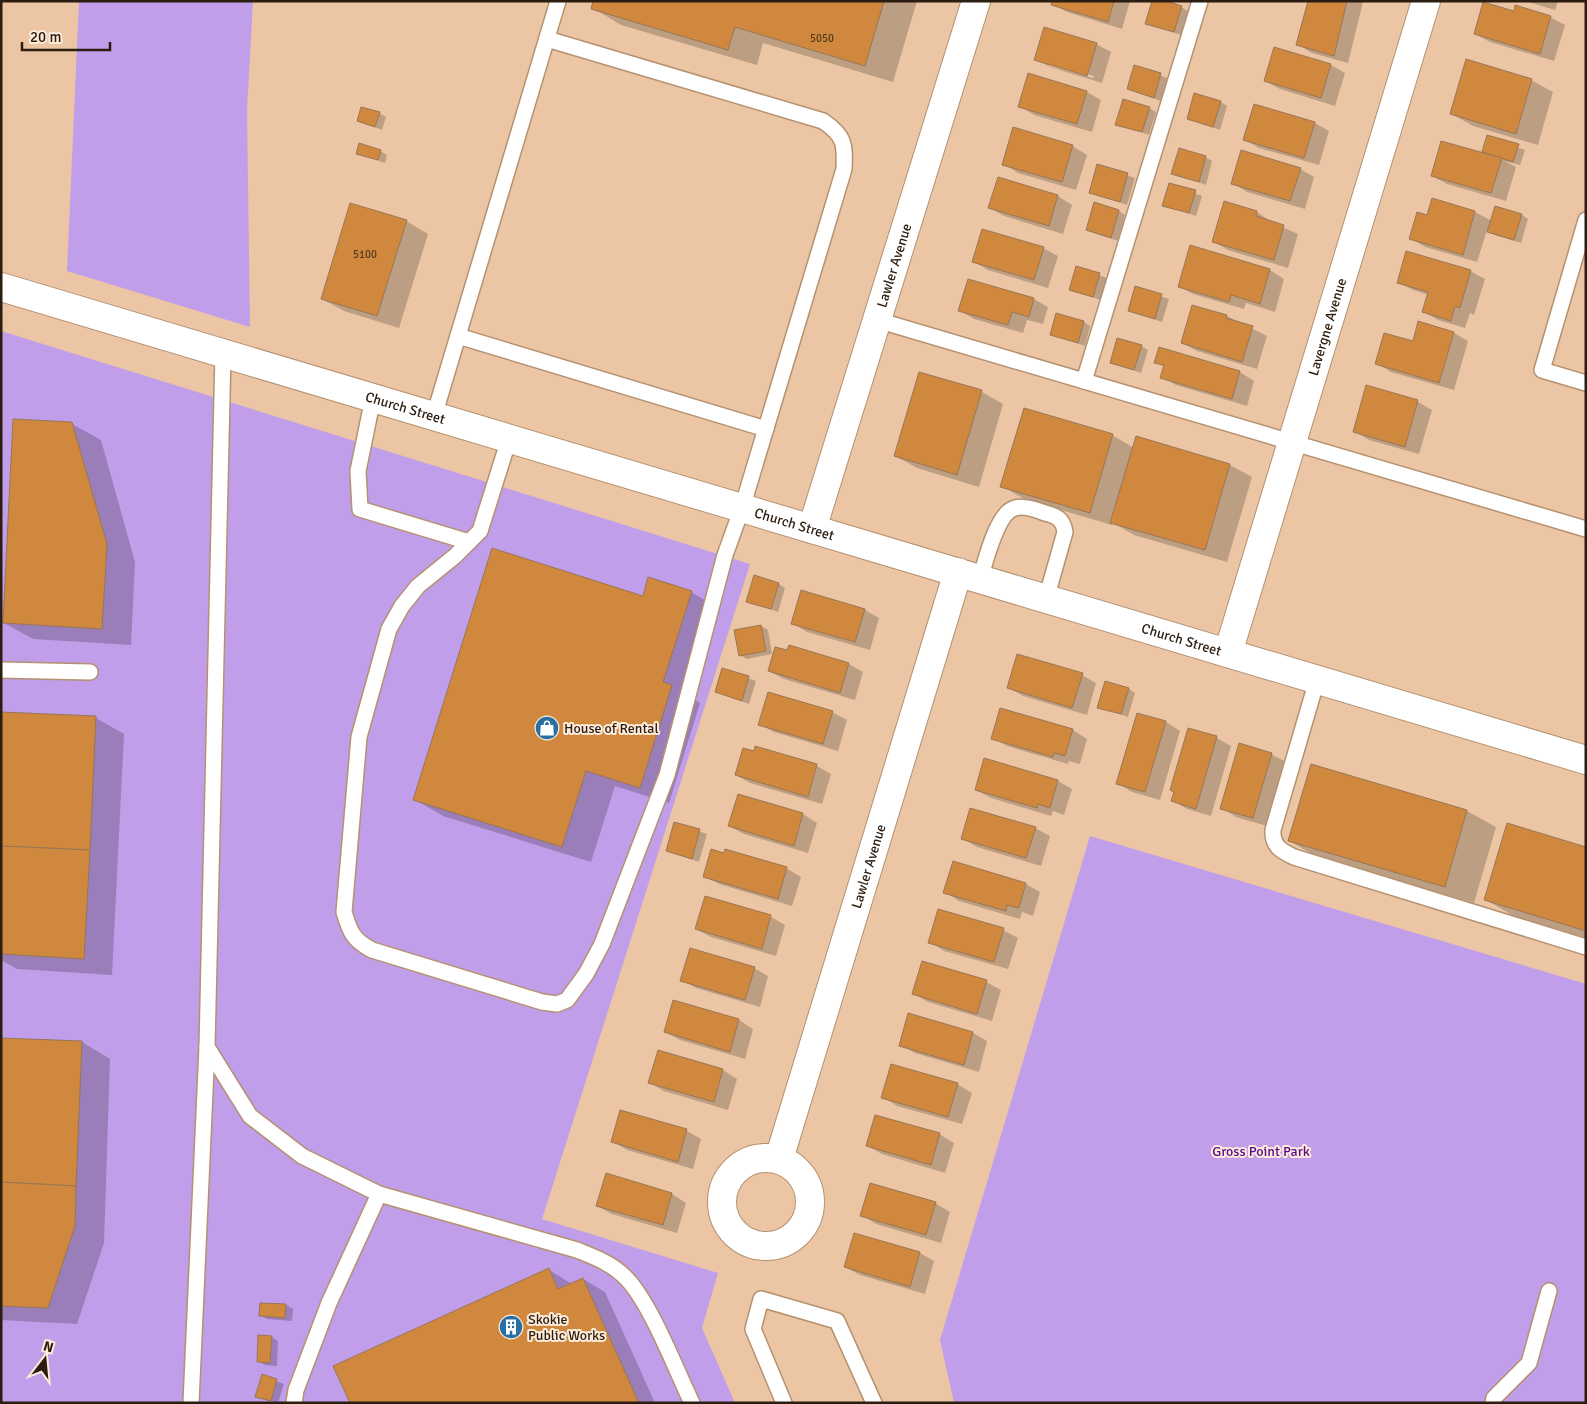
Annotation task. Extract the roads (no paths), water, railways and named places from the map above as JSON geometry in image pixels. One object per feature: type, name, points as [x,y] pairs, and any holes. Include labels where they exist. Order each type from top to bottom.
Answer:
[{"type":"street","name":"Lawler Avenue","points":[[812,529],[976,1]]},
{"type":"street","name":"Lavergne Avenue","points":[[1228,653],[1426,1]]},
{"type":"street","name":"Church Street","points":[[1,287],[1586,760]]},
{"type":"street","name":"Lawler Avenue","points":[[779,1159],[969,576]]},
{"type":"lane","points":[[434,416],[558,1]]},
{"type":"lane","points":[[1084,381],[1200,1]]},
{"type":"lane","points":[[509,438],[480,531],[418,586],[389,629],[360,736],[344,912],[349,929],[358,943],[372,950],[542,1002],[557,1004],[567,1000],[586,974],[602,944],[666,775],[726,555],[742,508],[844,169],[842,138],[822,121],[546,39]]},
{"type":"lane","points":[[1586,220],[1542,370],[1586,383]]},
{"type":"lane","points":[[877,320],[1586,529]]},
{"type":"lane","points":[[458,336],[766,429]]},
{"type":"lane","points":[[191,1403],[207,1047],[223,353]]},
{"type":"lane","points":[[374,398],[358,471],[360,509],[468,542]]},
{"type":"lane","points":[[969,576],[1008,512],[1015,507],[1040,511],[1060,519],[1064,524],[1065,532],[1046,598]]},
{"type":"lane","points":[[1,670],[90,672]]},
{"type":"lane","points":[[1317,680],[1273,830],[1272,839],[1275,846],[1294,857],[1586,947]]},
{"type":"lane","points":[[207,1047],[250,1116],[302,1156],[379,1194],[577,1250],[604,1261],[625,1276],[641,1296],[692,1403]]},
{"type":"lane","points":[[294,1403],[296,1390],[329,1303],[379,1194]]},
{"type":"lane","points":[[1493,1403],[1494,1398],[1529,1363],[1549,1291]]},
{"type":"lane","points":[[784,1403],[753,1329],[761,1299],[837,1321],[874,1403]]},
{"type":"place","name":"House of Rental","points":[[547,728]]},
{"type":"place","name":"Skokie Public Works","points":[[511,1327]]},
{"type":"park label","name":"Gross Point Park","points":[[1261,1151]]}]
